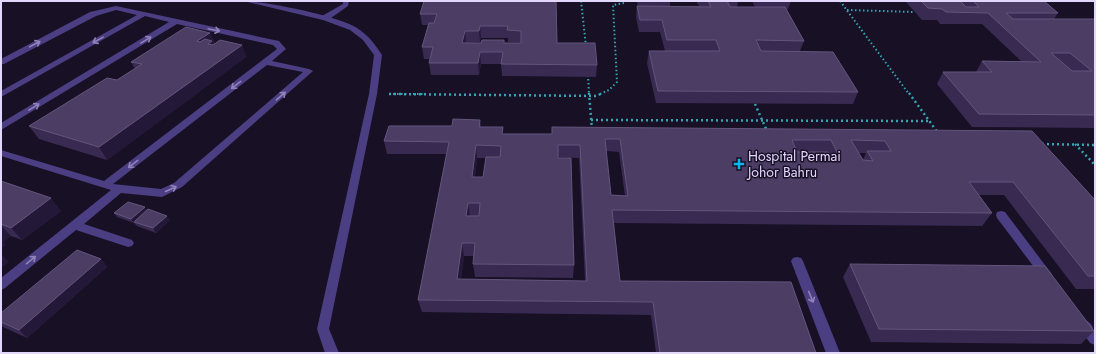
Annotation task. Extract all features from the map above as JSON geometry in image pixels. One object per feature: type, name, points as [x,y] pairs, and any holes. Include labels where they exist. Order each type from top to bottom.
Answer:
[{"type":"street","points":[[246,1],[325,18],[353,28],[366,38],[378,55],[372,94],[323,329],[332,353]]},
{"type":"street","points":[[325,18],[346,4],[346,1]]},
{"type":"street","points":[[1,62],[103,10],[122,9],[276,43],[282,49],[105,185]]},
{"type":"street","points":[[1,94],[144,14]]},
{"type":"street","points":[[1,127],[176,21]]},
{"type":"street","points":[[1,153],[119,190],[162,193],[178,186],[310,71],[265,62]]},
{"type":"street","points":[[1,285],[119,190]]},
{"type":"street","points":[[1001,215],[1056,288]]},
{"type":"street","points":[[75,225],[128,243]]},
{"type":"street","points":[[796,261],[833,353]]},
{"type":"street","points":[[1074,312],[1095,340]]},
{"type":"path","points":[[581,1],[586,47]]},
{"type":"path","points":[[840,1],[941,138]]},
{"type":"path","points":[[372,94],[598,96],[609,90],[617,82],[613,5],[624,3]]},
{"type":"path","points":[[846,10],[915,12]]},
{"type":"path","points":[[588,70],[592,133]]},
{"type":"path","points":[[756,104],[768,135]]},
{"type":"path","points":[[592,120],[928,121]]},
{"type":"path","points":[[1038,144],[1095,144]]},
{"type":"path","points":[[1075,144],[1095,165]]},
{"type":"building","points":[[424,1],[556,1],[557,43],[595,43],[597,65],[501,64],[503,52],[480,52],[478,63],[429,63],[433,47],[422,47],[429,23],[434,23],[437,14],[420,14]],"holes":[[[480,26],[508,26],[507,30],[521,31],[521,43],[504,43],[504,40],[482,40],[481,43],[462,43],[465,31],[479,31]]]},
{"type":"building","points":[[708,1],[727,1],[730,7],[785,7],[804,41],[756,40],[761,51],[833,52],[858,92],[658,91],[649,51],[720,51],[716,40],[667,40],[662,20],[640,20],[637,6],[711,7]]},
{"type":"building","points":[[921,1],[960,1],[966,7],[979,7],[973,1],[1044,1],[1058,13],[1006,13],[1013,19],[1095,19],[1095,115],[979,114],[943,72],[992,72],[982,61],[1041,62],[988,13],[946,12],[942,9],[928,8]],"holes":[[[1051,53],[1070,53],[1092,71],[1072,71]]]},
{"type":"building","points":[[186,27],[210,33],[197,41],[200,42],[205,39],[212,41],[208,44],[213,45],[220,40],[242,45],[99,147],[29,126],[107,78],[117,80],[142,64],[131,62]]},
{"type":"building","points":[[453,119],[480,120],[479,127],[503,127],[502,134],[552,134],[552,127],[1032,131],[1095,200],[1095,276],[1088,276],[1013,182],[969,182],[992,213],[612,210],[620,281],[791,282],[816,353],[660,353],[653,302],[418,300],[449,142],[384,141],[389,126],[452,126]],"holes":[[[605,139],[620,139],[628,196],[611,195]],[[792,140],[831,140],[841,160],[832,160],[828,152],[797,152]],[[851,140],[885,141],[891,151],[867,151],[873,161],[863,160]],[[476,145],[501,146],[500,157],[486,157],[483,177],[472,177]],[[558,145],[580,145],[587,281],[457,279],[462,243],[475,243],[473,264],[574,265],[571,158],[558,158]],[[468,203],[480,203],[479,216],[466,216]]]},
{"type":"building","points":[[1,181],[51,198],[11,228],[1,224]]},
{"type":"building","points":[[128,202],[145,207],[131,219],[114,213]]},
{"type":"building","points":[[148,209],[167,216],[153,228],[134,222]]},
{"type":"building","points":[[77,250],[101,259],[19,330],[1,322],[1,313]]},
{"type":"building","points":[[850,264],[1045,266],[1094,331],[879,329]]},
{"type":"place","name":"Hospital Permai Johor Bahru","points":[[739,164]]}]
